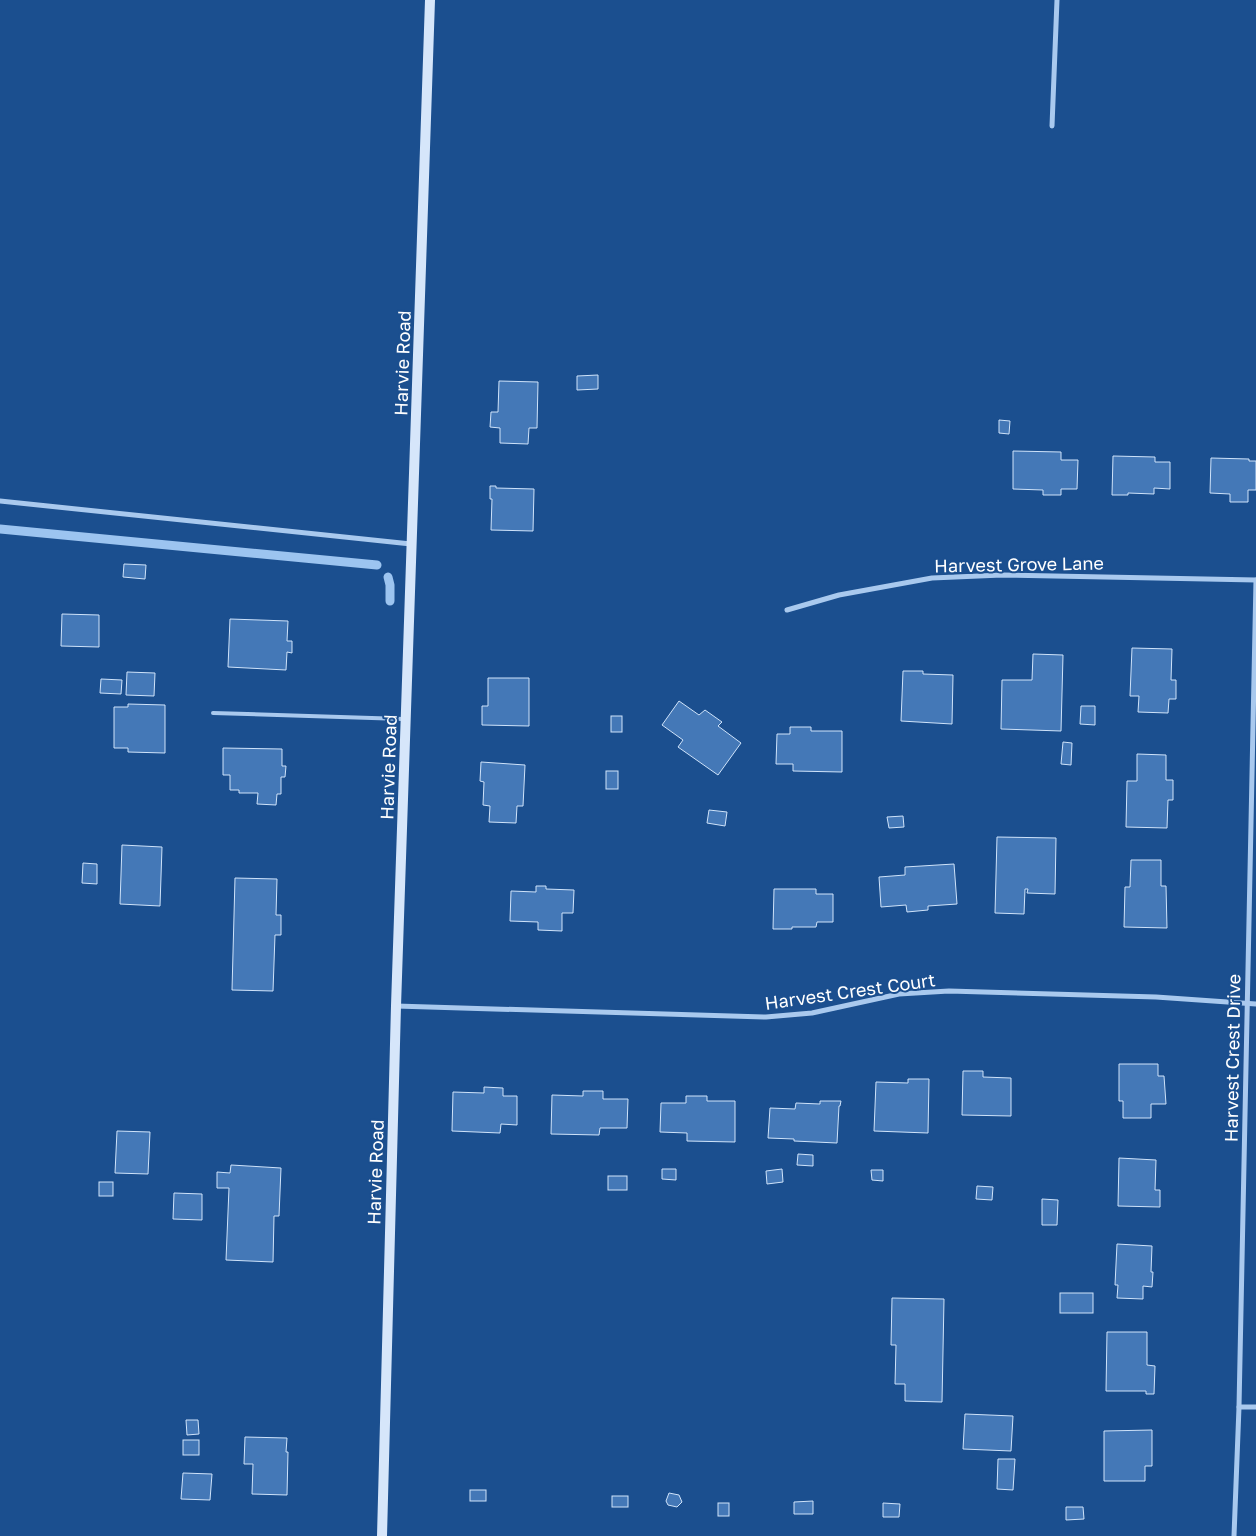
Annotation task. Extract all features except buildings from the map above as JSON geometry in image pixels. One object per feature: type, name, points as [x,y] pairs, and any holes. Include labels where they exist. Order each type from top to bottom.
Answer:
[{"type":"street","name":"Harvie Road","points":[[382,1536],[396,1006],[430,0]]},
{"type":"street","points":[[1052,126],[1057,0]]},
{"type":"street","points":[[0,501],[412,544]]},
{"type":"street","name":"Harvest Grove Lane","points":[[787,610],[839,595],[932,578],[1002,574],[1256,580]]},
{"type":"street","name":"Harvest Crest Drive","points":[[1234,1536],[1239,1407],[1256,580]]},
{"type":"street","name":"Harvest Crest Court","points":[[396,1006],[766,1017],[812,1013],[899,994],[949,991],[1156,997],[1256,1004]]},
{"type":"street","points":[[1239,1407],[1256,1407]]},
{"type":"lane","points":[[213,712],[406,719]]},
{"type":"waterway","points":[[0,529],[377,565]]},
{"type":"waterway","points":[[388,577],[390,601]]}]
